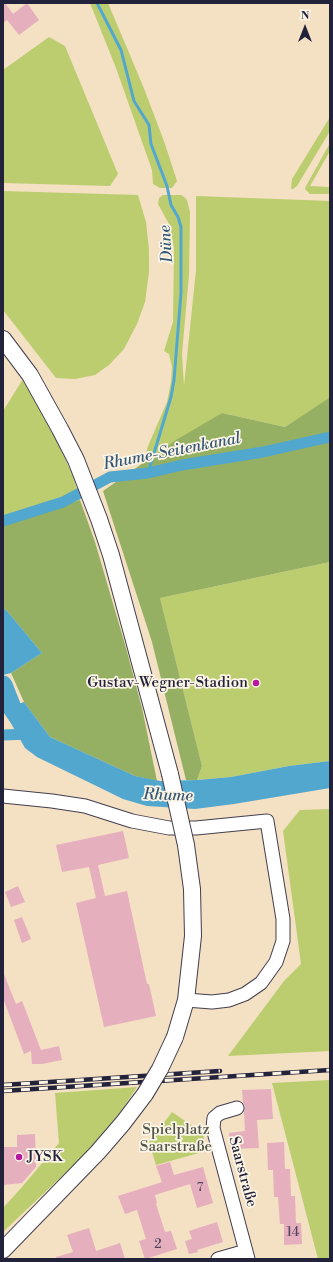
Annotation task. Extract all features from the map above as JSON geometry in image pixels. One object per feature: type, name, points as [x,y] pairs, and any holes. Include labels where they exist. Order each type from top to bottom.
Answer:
[{"type":"main road","points":[[3,339],[30,375],[76,460],[111,555],[170,774],[186,845],[192,890],[193,921],[193,936],[186,1000],[175,1037],[160,1069],[145,1094],[98,1152],[3,1250]]},
{"type":"street","points":[[3,796],[85,806],[132,821],[169,828],[196,828],[267,822],[283,919],[283,941],[276,962],[261,983],[245,994],[228,1000],[212,1002],[186,1000]]},
{"type":"street","name":"Saarstraße","points":[[237,1108],[220,1113],[214,1118],[213,1128],[247,1255]]},
{"type":"street","points":[[218,1259],[247,1255]]},
{"type":"green space","points":[[90,3],[108,3],[143,86],[164,141],[177,181],[172,188],[160,188],[153,184],[152,170],[116,68]]},
{"type":"green space","points":[[49,37],[65,46],[118,174],[110,186],[3,183],[3,70]]},
{"type":"green space","points":[[330,117],[330,131],[297,186],[291,189],[292,179]]},
{"type":"green space","points":[[330,143],[330,151],[310,186],[330,187],[330,194],[310,194],[305,189],[306,186]]},
{"type":"green space","points":[[3,191],[138,195],[146,222],[149,250],[149,272],[145,302],[137,324],[124,349],[109,365],[95,375],[75,379],[56,378],[3,310]]},
{"type":"green space","points":[[163,195],[181,195],[187,200],[190,212],[189,275],[182,354],[184,386],[196,270],[196,196],[330,201],[330,398],[285,427],[222,413],[155,458],[144,461],[148,446],[167,402],[171,382],[172,367],[169,354],[164,351],[173,322],[174,248],[169,224],[158,204],[159,198]]},
{"type":"green space","points":[[23,379],[49,425],[73,476],[80,500],[3,526],[3,411]]},
{"type":"green space","points":[[329,398],[330,562],[160,598],[202,766],[197,780],[186,780],[152,642],[103,491],[176,440],[222,413],[285,427]]},
{"type":"green space","points":[[80,500],[95,542],[126,648],[142,708],[157,781],[135,776],[50,737],[24,702],[11,673],[42,653],[3,608],[3,526]]},
{"type":"green space","name":"Gustav-Wegner-Stadion","points":[[330,562],[330,761],[289,766],[231,777],[197,780],[202,766],[160,598]]},
{"type":"green space","points":[[330,809],[330,1051],[228,1056],[284,981],[301,964],[283,831],[300,810]]},
{"type":"green space","points":[[330,1080],[330,1259],[318,1259],[272,1083]]},
{"type":"green space","points":[[137,1087],[121,1111],[79,1160],[3,1232],[3,1208],[59,1143],[55,1093]]},
{"type":"green space","name":"Spielplatz Saarstraße","points":[[172,1112],[203,1133],[206,1151],[156,1165],[149,1142]]},
{"type":"water","points":[[3,608],[42,653],[11,673],[3,675]]},
{"type":"water","points":[[24,702],[50,737],[135,776],[160,781],[197,780],[231,777],[289,766],[330,761],[330,788],[195,809],[147,806],[123,799],[37,757],[25,748],[3,709]]},
{"type":"building","points":[[3,3],[5,3],[13,14],[27,3],[39,20],[19,35],[7,20],[3,23]]},
{"type":"building","points":[[123,831],[129,858],[98,865],[105,896],[127,891],[147,984],[149,984],[156,1016],[104,1027],[76,903],[96,898],[89,867],[62,872],[56,845]]},
{"type":"building","points":[[18,886],[25,902],[11,907],[5,892]]},
{"type":"building","points":[[22,917],[31,939],[22,943],[14,920]]},
{"type":"building","points":[[3,972],[16,1004],[22,1001],[41,1050],[59,1046],[62,1060],[42,1064],[32,1064],[31,1051],[24,1054],[3,998]]},
{"type":"building","points":[[271,1089],[273,1119],[257,1120],[259,1148],[230,1149],[229,1133],[245,1131],[245,1106],[243,1103],[242,1090]]},
{"type":"building","name":"JYSK","points":[[35,1134],[36,1167],[22,1183],[3,1185],[3,1147],[17,1147],[17,1135]]},
{"type":"building","points":[[284,1142],[285,1169],[290,1169],[291,1196],[295,1196],[296,1223],[301,1223],[302,1244],[284,1245],[284,1224],[280,1224],[278,1197],[274,1197],[273,1170],[268,1170],[267,1143]]},
{"type":"building","points":[[170,1162],[174,1175],[203,1167],[213,1203],[197,1208],[190,1184],[155,1195],[156,1204],[165,1232],[171,1231],[177,1249],[145,1259],[139,1241],[146,1239],[137,1210],[125,1214],[118,1196],[162,1182],[156,1166]]},
{"type":"building","points":[[217,1222],[223,1242],[189,1254],[185,1241],[192,1239],[189,1231]]},
{"type":"building","points":[[89,1228],[96,1251],[120,1243],[125,1259],[56,1259],[56,1257],[73,1252],[67,1235]]},
{"type":"waterway","name":"Düne","points":[[97,3],[121,50],[134,101],[149,125],[151,144],[167,186],[171,205],[178,217],[181,227],[181,293],[174,380],[171,397],[148,473]]},
{"type":"waterway","name":"Rhume-Seitenkanal","points":[[3,521],[63,502],[110,477],[148,473],[182,465],[263,452],[330,437]]},
{"type":"waterway","name":"Rhume","points":[[3,685],[12,708],[26,728]]},
{"type":"waterway","points":[[3,735],[30,734]]},
{"type":"railway","points":[[3,1091],[330,1070]]},
{"type":"railway","points":[[3,1085],[220,1071]]},
{"type":"place","name":"Gustav-Wegner-Stadion","points":[[256,683]]},
{"type":"place","name":"JYSK","points":[[19,1157]]}]
